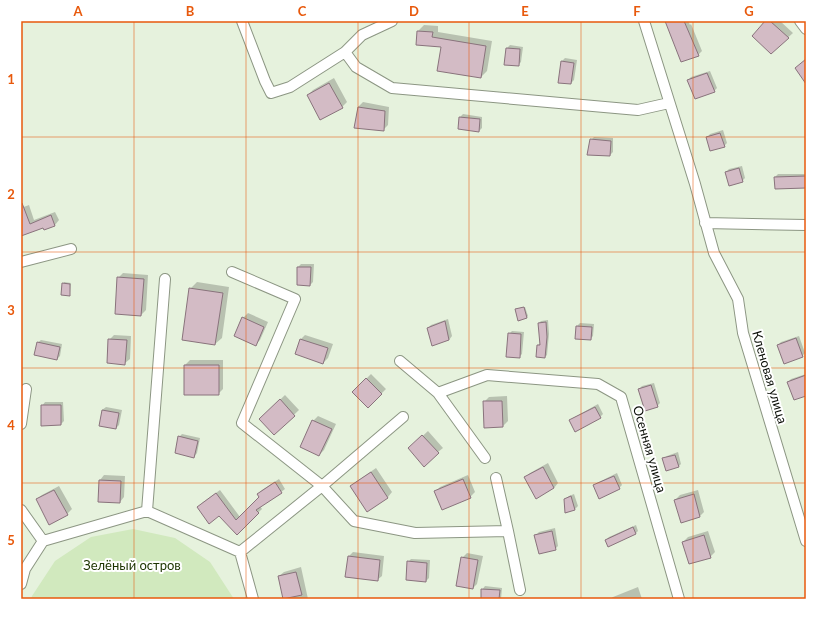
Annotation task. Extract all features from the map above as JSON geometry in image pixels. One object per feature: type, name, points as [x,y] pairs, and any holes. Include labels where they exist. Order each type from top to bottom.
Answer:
[{"type":"street","points":[[242,21],[271,93],[290,87],[345,52],[362,35],[392,21]]},
{"type":"street","name":"Кленовая улица","points":[[644,21],[714,253],[738,299],[743,333],[806,541]]},
{"type":"street","points":[[800,21],[806,29]]},
{"type":"street","points":[[345,52],[356,67],[392,88],[638,110],[669,104]]},
{"type":"street","points":[[705,223],[806,225]]},
{"type":"street","points":[[21,262],[71,249]]},
{"type":"street","points":[[232,272],[295,299],[242,423],[322,486],[354,521],[415,533],[508,531]]},
{"type":"street","points":[[147,512],[165,280]]},
{"type":"street","points":[[400,361],[438,393],[485,458]]},
{"type":"street","name":"Осенняя улица","points":[[438,393],[487,376],[598,384],[621,397],[679,599]]},
{"type":"street","points":[[21,424],[26,389]]},
{"type":"street","points":[[240,552],[322,486],[402,417]]},
{"type":"street","points":[[496,478],[520,590]]},
{"type":"street","points":[[21,510],[43,541]]},
{"type":"street","points":[[21,584],[25,569],[43,541],[147,512],[240,552]]},
{"type":"street","points":[[240,552],[253,599]]},
{"type":"green space","name":"Зелёный остров","points":[[133,529],[175,538],[210,562],[234,599],[31,599],[55,561],[91,537]]},
{"type":"building","points":[[665,21],[684,21],[699,56],[681,62]]},
{"type":"building","points":[[765,21],[770,21],[789,38],[771,54],[752,36]]},
{"type":"building","points":[[417,31],[433,32],[432,37],[486,46],[481,78],[437,71],[441,47],[416,45]]},
{"type":"building","points":[[506,48],[520,49],[519,66],[504,65]]},
{"type":"building","points":[[806,59],[806,84],[795,68]]},
{"type":"building","points":[[561,61],[574,63],[571,84],[558,83]]},
{"type":"building","points":[[707,73],[715,92],[695,99],[687,80]]},
{"type":"building","points":[[329,83],[343,108],[320,120],[307,95]]},
{"type":"building","points":[[358,107],[385,111],[384,131],[354,128]]},
{"type":"building","points":[[459,117],[480,119],[479,132],[458,129]]},
{"type":"building","points":[[720,133],[725,147],[710,151],[706,137]]},
{"type":"building","points":[[590,139],[611,141],[610,156],[587,155]]},
{"type":"building","points":[[739,168],[743,182],[729,186],[725,172]]},
{"type":"building","points":[[806,176],[806,188],[775,189],[774,177]]},
{"type":"building","points":[[21,203],[30,224],[51,215],[55,226],[44,230],[43,228],[21,236]]},
{"type":"building","points":[[297,267],[311,267],[310,286],[297,285]]},
{"type":"building","points":[[117,277],[144,279],[141,316],[115,314]]},
{"type":"building","points":[[62,283],[70,284],[70,296],[61,295]]},
{"type":"building","points":[[189,288],[223,293],[215,345],[182,340]]},
{"type":"building","points":[[524,307],[527,318],[518,321],[515,309]]},
{"type":"building","points":[[242,317],[264,327],[256,346],[234,336]]},
{"type":"building","points":[[445,321],[449,340],[432,346],[427,328]]},
{"type":"building","points":[[546,322],[547,337],[545,358],[536,357],[537,345],[540,345],[538,323]]},
{"type":"building","points":[[576,326],[592,327],[591,340],[575,339]]},
{"type":"building","points":[[508,333],[521,334],[520,358],[506,357]]},
{"type":"building","points":[[796,338],[803,357],[784,364],[777,345]]},
{"type":"building","points":[[108,339],[127,340],[125,365],[107,363]]},
{"type":"building","points":[[300,339],[328,348],[323,364],[295,354]]},
{"type":"building","points":[[37,342],[60,347],[57,360],[34,355]]},
{"type":"building","points":[[184,365],[219,365],[219,395],[184,395]]},
{"type":"building","points":[[806,375],[806,396],[794,400],[787,382]]},
{"type":"building","points":[[366,378],[382,394],[368,408],[352,392]]},
{"type":"building","points":[[651,385],[658,407],[645,411],[638,389]]},
{"type":"building","points":[[280,399],[295,416],[274,435],[259,419]]},
{"type":"building","points":[[483,401],[502,401],[503,427],[484,428]]},
{"type":"building","points":[[41,405],[61,405],[61,425],[41,426]]},
{"type":"building","points":[[595,407],[601,418],[575,432],[569,420]]},
{"type":"building","points":[[102,410],[119,413],[116,429],[99,426]]},
{"type":"building","points":[[312,420],[332,429],[319,456],[300,447]]},
{"type":"building","points":[[422,435],[439,453],[424,467],[408,448]]},
{"type":"building","points":[[178,436],[198,441],[194,458],[175,453]]},
{"type":"building","points":[[675,455],[679,467],[666,471],[662,458]]},
{"type":"building","points":[[543,467],[554,488],[536,499],[524,477]]},
{"type":"building","points":[[371,472],[388,498],[367,512],[350,486]]},
{"type":"building","points":[[614,476],[620,489],[599,499],[593,485]]},
{"type":"building","points":[[463,479],[471,498],[442,510],[434,491]]},
{"type":"building","points":[[99,480],[121,481],[120,503],[98,502]]},
{"type":"building","points":[[275,482],[282,493],[256,510],[259,513],[237,535],[219,516],[209,524],[197,507],[216,493],[236,520],[259,497],[257,494]]},
{"type":"building","points":[[54,490],[68,515],[49,525],[36,499]]},
{"type":"building","points":[[694,494],[700,517],[681,523],[674,500]]},
{"type":"building","points":[[571,496],[575,510],[565,513],[564,499]]},
{"type":"building","points":[[633,527],[636,534],[608,547],[605,540]]},
{"type":"building","points":[[552,531],[556,550],[539,554],[534,535]]},
{"type":"building","points":[[704,535],[711,558],[689,564],[682,542]]},
{"type":"building","points":[[348,556],[380,560],[378,581],[345,577]]},
{"type":"building","points":[[461,557],[478,560],[473,589],[456,586]]},
{"type":"building","points":[[407,561],[427,563],[426,582],[406,580]]},
{"type":"building","points":[[296,572],[302,595],[283,599],[278,576]]},
{"type":"building","points":[[481,589],[500,590],[499,599],[481,599]]}]
